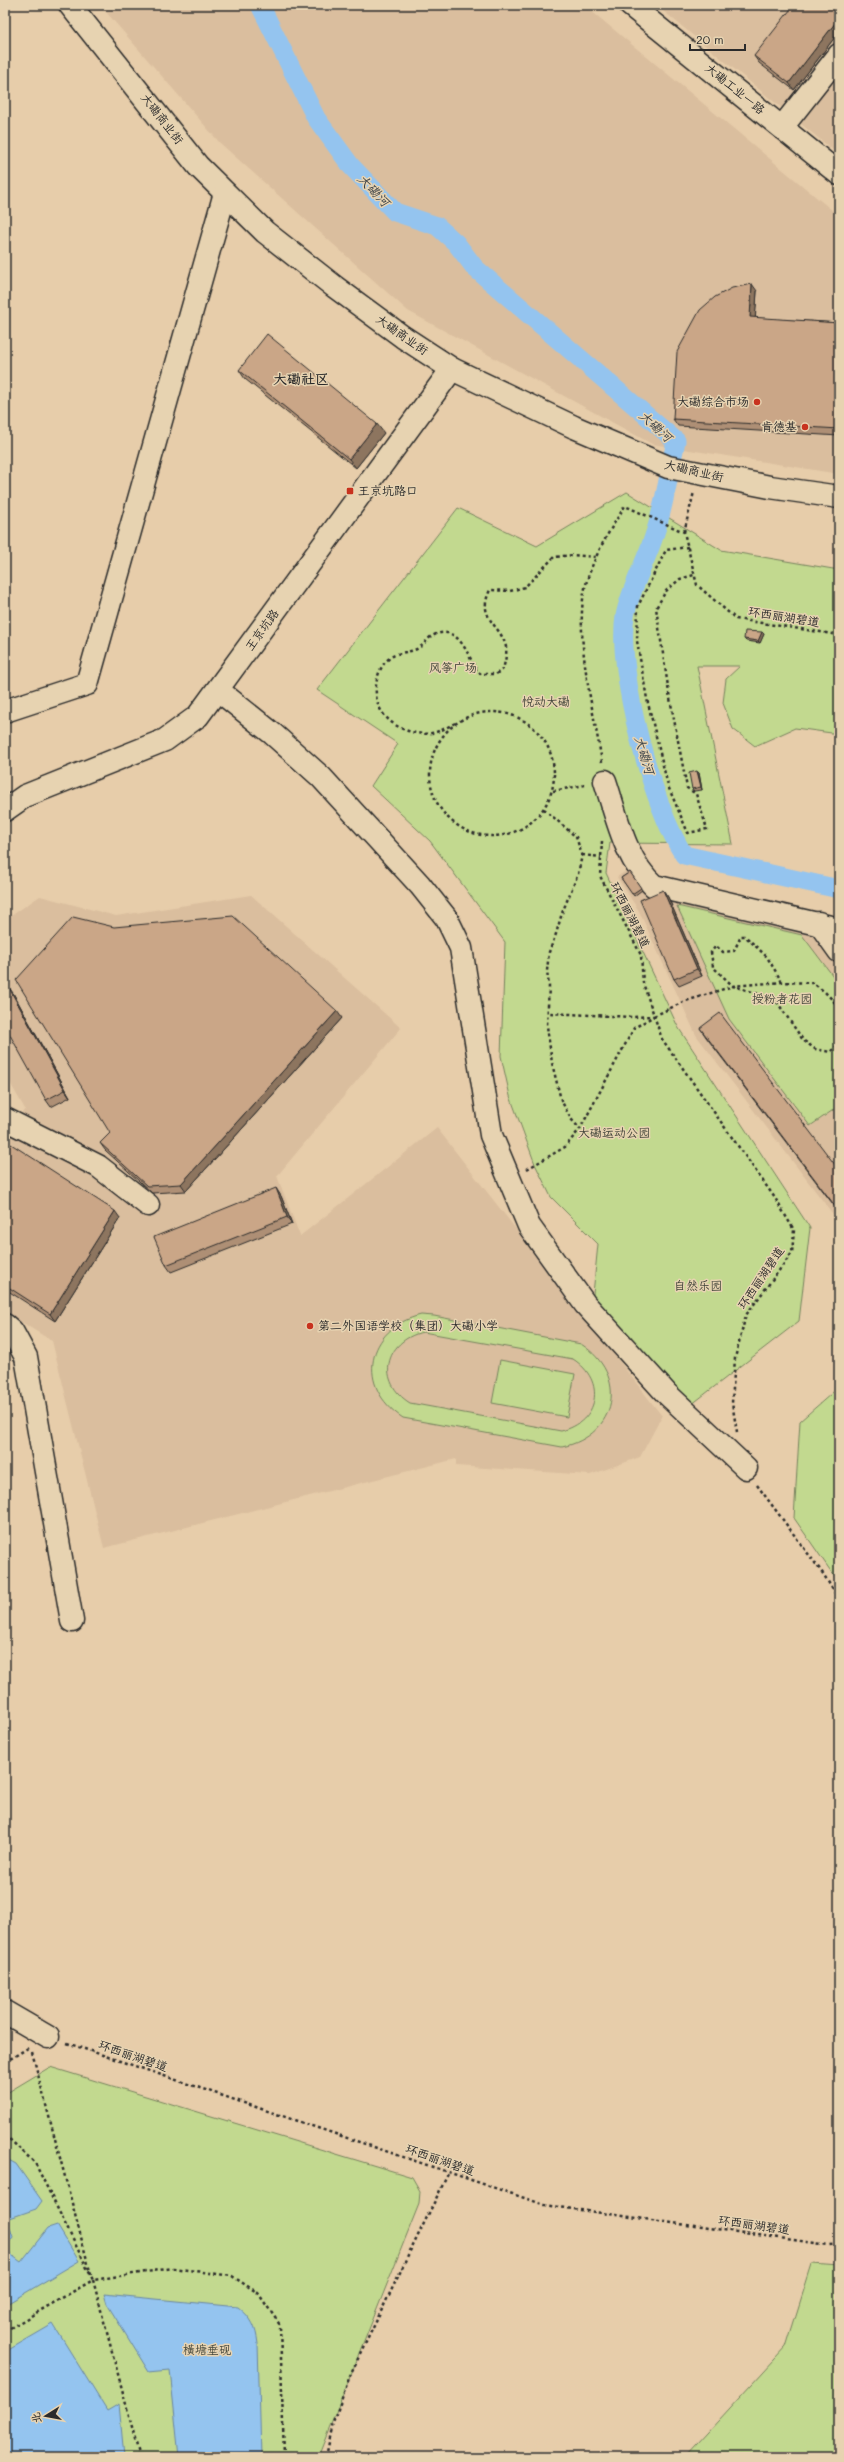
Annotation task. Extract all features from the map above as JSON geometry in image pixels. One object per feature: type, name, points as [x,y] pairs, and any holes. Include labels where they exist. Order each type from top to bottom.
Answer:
[{"type":"street","name":"大磡商业街","points":[[70,5],[198,166],[265,232],[329,283],[404,337],[452,369],[574,427],[668,467],[839,497]]},
{"type":"street","name":"大磡工业一路","points":[[630,5],[783,126],[839,174]]},
{"type":"street","points":[[783,126],[839,55]]},
{"type":"street","points":[[5,711],[87,684],[225,193]]},
{"type":"street","name":"王京坑路","points":[[5,810],[25,796],[164,740],[198,716],[452,369]]},
{"type":"street","points":[[218,690],[274,734],[321,777],[420,885],[447,919],[461,948],[491,1135],[529,1226],[584,1304],[666,1393],[746,1468]]},
{"type":"street","points":[[605,781],[634,864],[654,886],[829,926],[839,951]]},
{"type":"street","points":[[5,1119],[98,1166],[148,1205]]},
{"type":"street","points":[[5,1325],[12,1331],[26,1357],[72,1621]]},
{"type":"street","points":[[5,2012],[39,2042]]},
{"type":"path","points":[[553,791],[605,781],[582,640],[585,588],[597,557],[625,506],[684,532],[698,473]]},
{"type":"path","name":"环西丽湖碧道","points":[[684,532],[697,585],[736,619],[839,635]]},
{"type":"path","points":[[688,547],[666,550],[638,606],[637,641],[647,699],[668,786],[688,833],[707,829],[696,794],[687,788],[668,693],[656,608],[671,587],[680,579],[694,575]]},
{"type":"path","points":[[456,723],[445,733],[434,751],[430,771],[432,792],[441,810],[455,825],[473,834],[493,837],[506,835],[530,824],[544,810],[553,791],[555,771],[550,751],[539,733],[523,720],[502,712],[482,712],[456,723],[436,733],[416,733],[402,729],[382,712],[375,683],[382,667],[391,657],[421,647],[433,635],[446,633],[462,640],[470,659],[481,674],[496,674],[503,669],[506,647],[487,615],[486,602],[490,590],[510,591],[525,587],[554,558],[573,555],[597,557]]},
{"type":"path","points":[[544,810],[576,837],[582,855],[578,874],[548,952],[547,971],[549,986],[547,1026],[552,1064],[561,1100],[571,1119],[580,1129]]},
{"type":"path","name":"环西丽湖碧道","points":[[602,834],[600,876],[641,955],[643,983],[662,1039],[775,1198],[794,1230],[792,1253],[746,1315],[735,1358],[732,1403],[738,1438]]},
{"type":"path","points":[[582,855],[601,857]]},
{"type":"path","points":[[782,982],[768,957],[752,941],[741,936],[734,951],[723,952],[716,946],[711,952],[714,967],[733,986],[775,999],[803,1040],[815,1049],[830,1052],[839,1044]]},
{"type":"path","points":[[508,1178],[565,1147],[580,1129],[634,1028],[654,1016],[683,1002],[733,986],[782,982],[813,983],[826,992],[839,1007]]},
{"type":"path","points":[[548,1013],[633,1017],[654,1016]]},
{"type":"path","points":[[746,1468],[824,1575],[839,1600]]},
{"type":"path","points":[[39,2042],[93,2280],[140,2457]]},
{"type":"path","name":"环西丽湖碧道","points":[[39,2042],[449,2172],[545,2205],[829,2245],[839,2244]]},
{"type":"path","points":[[5,2135],[35,2163],[93,2280]]},
{"type":"path","points":[[326,2457],[333,2423],[351,2373],[449,2172]]},
{"type":"path","points":[[5,2331],[93,2280],[173,2268],[232,2276],[258,2293],[280,2325],[284,2457]]},
{"type":"shaded area","points":[[100,5],[584,5],[839,216],[839,474],[652,444],[408,311],[220,143]]},
{"type":"shaded area","points":[[656,5],[839,5],[839,155]]},
{"type":"shaded area","points":[[642,860],[665,879],[839,917],[839,984],[802,935],[810,1126],[839,1106],[839,1222],[696,1035],[639,911],[617,877]]},
{"type":"shaded area","name":"第二外国语学校（集团）大磡小学","points":[[251,895],[401,1028],[277,1176],[300,1236],[437,1128],[662,1416],[640,1457],[590,1475],[456,1466],[456,1459],[104,1548],[52,1341],[5,1312],[5,1135],[25,1109],[5,1074],[5,920],[40,896],[116,916]]},
{"type":"green space","name":"悦动大磡","points":[[627,492],[721,550],[839,570],[839,734],[795,728],[755,746],[733,729],[723,703],[726,679],[740,666],[697,666],[733,844],[610,843],[606,873],[678,1027],[810,1228],[799,1321],[687,1408],[592,1304],[598,1244],[551,1197],[535,1164],[510,1096],[501,1056],[505,942],[430,841],[371,786],[398,744],[317,690],[458,508],[537,546]]},
{"type":"green space","name":"授粉者花园","points":[[677,906],[802,935],[839,984],[839,1106],[810,1126],[729,1019]]},
{"type":"green space","points":[[421,1315],[434,1316],[581,1344],[596,1357],[606,1371],[611,1387],[610,1403],[605,1417],[595,1430],[581,1440],[562,1447],[403,1418],[388,1405],[378,1391],[373,1375],[373,1360],[378,1345],[388,1332],[402,1322]],"holes":[[[423,1332],[573,1359],[584,1368],[591,1378],[594,1389],[594,1400],[584,1419],[574,1426],[561,1431],[410,1403],[399,1394],[392,1384],[389,1374],[389,1363],[393,1353],[400,1344],[410,1337]]]},
{"type":"green space","points":[[500,1360],[575,1374],[567,1417],[492,1403]]},
{"type":"green space","points":[[839,1387],[839,1583],[794,1518],[800,1421]]},
{"type":"green space","name":"横塘垂砚","points":[[50,2067],[412,2177],[420,2191],[419,2204],[318,2457],[5,2457],[5,2094]]},
{"type":"green space","points":[[812,2264],[839,2266],[839,2457],[685,2457],[786,2347]]},
{"type":"water","points":[[5,2158],[16,2164],[42,2201],[36,2209],[7,2219],[13,2237],[5,2248]]},
{"type":"water","points":[[57,2225],[79,2261],[5,2305],[5,2250],[21,2262],[48,2228]]},
{"type":"water","points":[[104,2294],[238,2307],[247,2315],[256,2333],[258,2344],[261,2457],[179,2457],[170,2370],[149,2372],[107,2304]]},
{"type":"water","points":[[53,2324],[107,2411],[119,2404],[124,2457],[5,2457],[5,2352]]},
{"type":"building","points":[[794,5],[839,5],[839,18],[789,83],[754,56]]},
{"type":"building","name":"大磡综合市场","points":[[752,284],[750,317],[839,323],[839,429],[673,419],[677,352],[700,310],[715,297],[732,288]]},
{"type":"building","points":[[267,334],[377,424],[349,459],[239,370]]},
{"type":"building","points":[[745,631],[762,632],[758,641],[744,639]]},
{"type":"building","points":[[697,771],[701,787],[692,789],[689,773]]},
{"type":"building","points":[[630,872],[641,888],[632,894],[621,878]]},
{"type":"building","points":[[663,890],[697,969],[674,979],[640,900]]},
{"type":"building","points":[[233,916],[337,1011],[181,1184],[147,1186],[100,1143],[110,1133],[16,980],[73,917],[114,927]]},
{"type":"building","points":[[8,986],[65,1090],[46,1100],[5,1026],[5,988]]},
{"type":"building","points":[[720,1013],[839,1170],[839,1211],[700,1028]]},
{"type":"building","points":[[11,1144],[115,1211],[50,1314],[5,1285],[5,1153]]},
{"type":"building","points":[[276,1188],[287,1217],[166,1265],[154,1237]]},
{"type":"waterway","name":"大磡河","points":[[260,5],[316,118],[351,166],[395,212],[437,226],[456,243],[475,268],[676,441],[664,499],[652,543],[627,606],[624,640],[626,670],[632,704],[649,774],[672,834],[684,855],[839,889]]},
{"type":"place","name":"大磡综合市场","points":[[757,402]]},
{"type":"place","name":"肯德基","points":[[805,427]]},
{"type":"place","name":"王京坑路口","points":[[350,491]]},
{"type":"place","name":"第二外国语学校（集团）大磡小学","points":[[310,1326]]},
{"type":"district","name":"大磡社区","points":[[301,379]]},
{"type":"park label","name":"风筝广场","points":[[453,668]]},
{"type":"park label","name":"大磡运动公园","points":[[614,1133]]},
{"type":"park label","name":"自然乐园","points":[[698,1286]]}]
